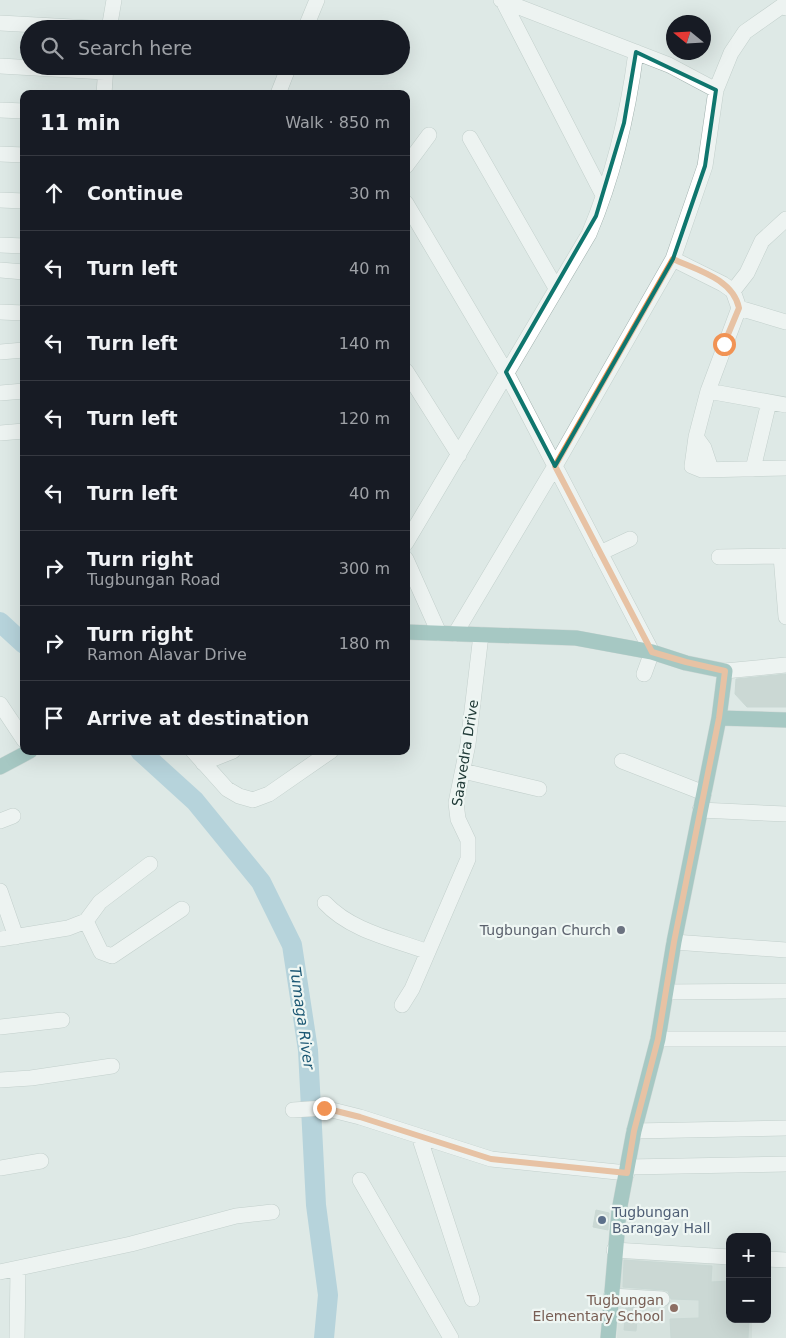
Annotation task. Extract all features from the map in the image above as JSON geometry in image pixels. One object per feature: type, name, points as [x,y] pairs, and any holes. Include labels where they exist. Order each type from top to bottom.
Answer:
[{"type":"main road","points":[[410,632],[576,638],[652,652],[725,671],[719,718],[674,942],[658,1039],[634,1131],[627,1170],[614,1250],[608,1338]]},
{"type":"main road","points":[[719,718],[786,720]]},
{"type":"main road","points":[[0,767],[22,755]]},
{"type":"street","points":[[111,20],[114,0]]},
{"type":"street","points":[[309,20],[317,0]]},
{"type":"street","points":[[502,0],[669,65],[716,90]]},
{"type":"street","points":[[502,0],[603,195]]},
{"type":"street","points":[[455,634],[555,466],[673,259],[705,166],[716,90],[731,53],[745,32],[784,5]]},
{"type":"street","points":[[0,23],[20,24]]},
{"type":"street","points":[[410,536],[589,234],[603,195],[624,123],[636,52]]},
{"type":"street","points":[[0,66],[20,67]]},
{"type":"street","points":[[104,90],[106,75]]},
{"type":"street","points":[[280,90],[285,75]]},
{"type":"street","points":[[0,110],[20,111]]},
{"type":"street","points":[[410,161],[429,136]]},
{"type":"street","points":[[470,138],[556,288]]},
{"type":"street","points":[[0,154],[20,155]]},
{"type":"street","points":[[0,200],[20,201]]},
{"type":"street","points":[[410,210],[506,372],[652,652],[644,674]]},
{"type":"street","points":[[733,291],[747,273],[762,241],[786,219]]},
{"type":"street","points":[[0,245],[20,246]]},
{"type":"street","points":[[673,259],[733,291],[739,308],[708,391],[696,437],[704,448],[711,469],[786,468]]},
{"type":"street","points":[[0,270],[20,272]]},
{"type":"street","points":[[739,308],[786,322]]},
{"type":"street","points":[[0,312],[20,313]]},
{"type":"street","points":[[0,352],[20,350]]},
{"type":"street","points":[[410,377],[460,454]]},
{"type":"street","points":[[0,393],[20,391]]},
{"type":"street","points":[[708,391],[786,405]]},
{"type":"street","points":[[754,469],[769,402]]},
{"type":"street","points":[[0,433],[20,431]]},
{"type":"street","points":[[600,553],[630,539]]},
{"type":"street","points":[[719,557],[783,556],[786,617]]},
{"type":"street","points":[[410,568],[439,633]]},
{"type":"street","name":"Saavedra Drive","points":[[402,1005],[428,952],[468,859],[468,840],[456,811],[481,635]]},
{"type":"street","points":[[725,671],[786,665]]},
{"type":"street","points":[[0,704],[20,734]]},
{"type":"street","points":[[198,757],[227,789],[239,796],[253,800],[269,794],[325,755]]},
{"type":"street","points":[[622,761],[704,793]]},
{"type":"street","points":[[463,771],[539,789]]},
{"type":"street","points":[[700,810],[786,814]]},
{"type":"street","points":[[0,938],[68,928],[86,921],[100,902],[150,864]]},
{"type":"street","points":[[0,891],[16,937]]},
{"type":"street","points":[[326,903],[335,914],[350,923],[428,952]]},
{"type":"street","points":[[86,921],[101,952],[112,956],[182,909]]},
{"type":"street","points":[[674,942],[786,950]]},
{"type":"street","points":[[666,992],[786,991]]},
{"type":"street","points":[[0,1027],[62,1020]]},
{"type":"street","points":[[658,1039],[786,1039]]},
{"type":"street","points":[[0,1080],[31,1078],[112,1066]]},
{"type":"street","points":[[294,1110],[324,1108],[491,1159],[627,1170],[786,1164]]},
{"type":"street","points":[[634,1131],[786,1128]]},
{"type":"street","points":[[419,1136],[472,1299]]},
{"type":"street","points":[[0,1168],[41,1161]]},
{"type":"street","points":[[360,1180],[451,1338]]},
{"type":"street","points":[[0,1272],[131,1244],[236,1216],[272,1212]]},
{"type":"street","points":[[614,1250],[726,1257]]},
{"type":"street","points":[[771,1259],[786,1260]]},
{"type":"street","points":[[17,1338],[18,1269]]},
{"type":"street","points":[[611,1296],[662,1299]]},
{"type":"highlighted area","points":[[636,52],[716,90],[705,166],[673,259],[555,466],[506,372],[596,216],[624,123]]},
{"type":"shaded area","name":"Tugbungan Elementary School","points":[[620,1256],[726,1262],[726,1323],[752,1323],[752,1338],[617,1338]]},
{"type":"building","points":[[786,674],[786,707],[747,707],[735,694],[736,679]]},
{"type":"building","name":"Tugbungan Barangay Hall","points":[[596,1210],[609,1213],[608,1230],[593,1227]]},
{"type":"building","points":[[624,1260],[712,1266],[711,1282],[726,1281],[726,1323],[749,1323],[748,1338],[671,1338],[670,1319],[699,1318],[699,1300],[671,1299],[668,1291],[663,1290],[623,1287]]},
{"type":"building","points":[[626,1306],[638,1307],[636,1331],[624,1330]]},
{"type":"waterway","name":"Tumaga River","points":[[0,622],[20,640]]},
{"type":"waterway","name":"Tumaga River","points":[[144,755],[195,801],[261,882],[292,945],[308,1050],[316,1205],[328,1295],[324,1338]]},
{"type":"place","name":"Tugbungan Church","points":[[621,930]]},
{"type":"place","name":"Tugbungan Barangay Hall","points":[[602,1220]]},
{"type":"place","name":"Tugbungan Elementary School","points":[[674,1308]]},
{"type":"route","points":[[324,1108],[360,1117],[491,1159],[627,1173],[634,1131],[658,1039],[674,942],[719,718],[725,671],[652,652],[555,466],[673,259],[723,284],[733,291],[737,297],[739,308],[724,344]]}]
